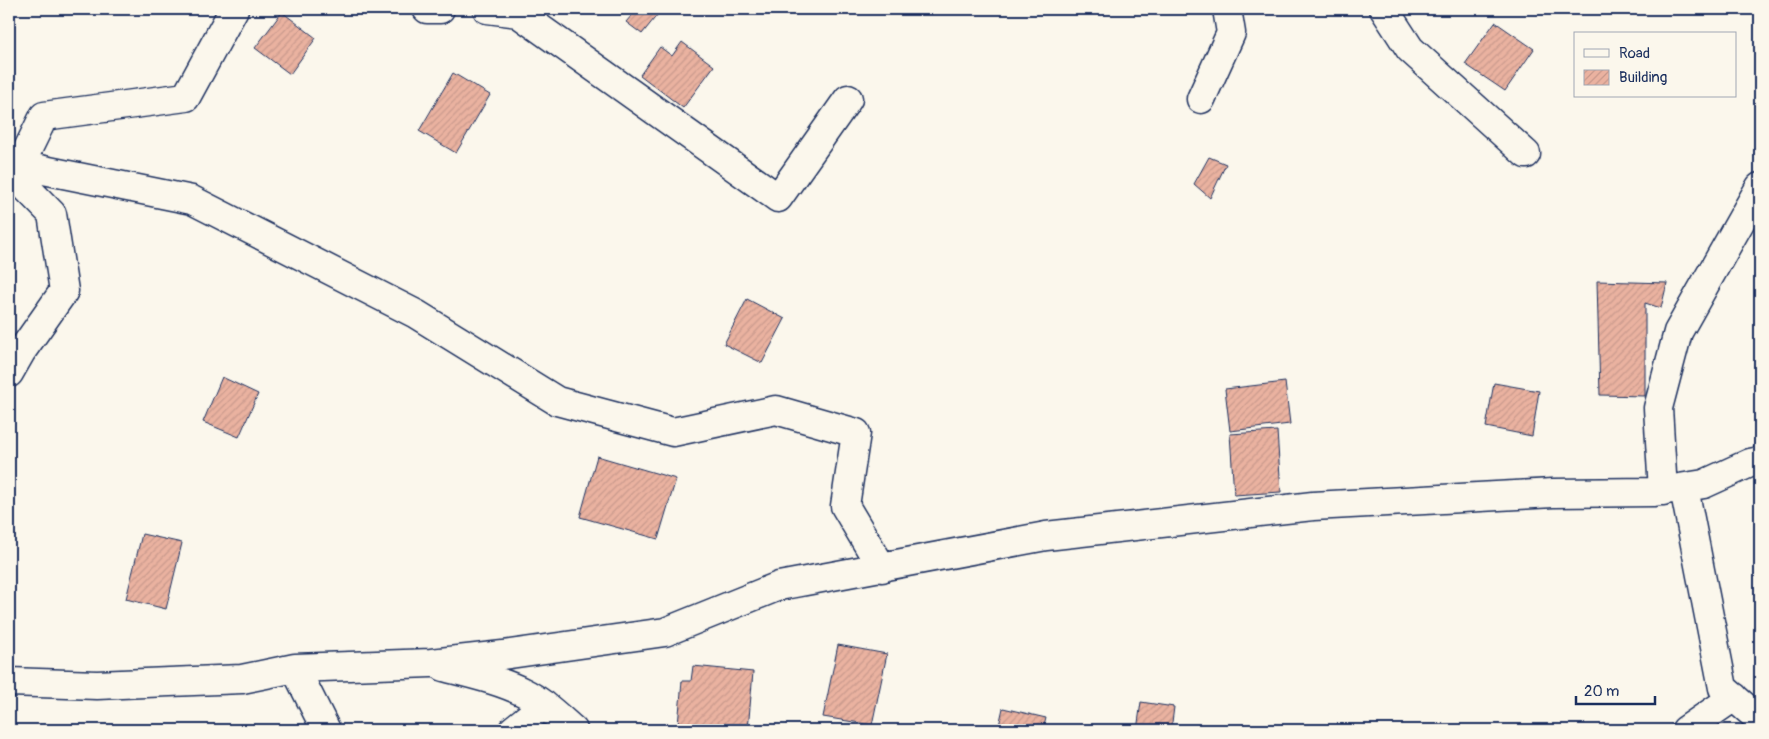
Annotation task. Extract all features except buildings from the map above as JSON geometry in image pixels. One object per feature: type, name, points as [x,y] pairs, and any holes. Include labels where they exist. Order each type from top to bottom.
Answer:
[{"type":"street","points":[[12,166],[44,116],[186,97],[234,9]]},
{"type":"street","points":[[427,9],[440,9]]},
{"type":"street","points":[[487,9],[518,13],[778,198],[848,99]]},
{"type":"street","points":[[1200,99],[1231,33],[1227,9]]},
{"type":"street","points":[[1384,9],[1410,49],[1526,154]]},
{"type":"street","points":[[9,373],[21,352],[64,291],[52,214],[12,166]]},
{"type":"street","points":[[12,166],[192,200],[416,314],[558,401],[673,432],[776,410],[856,433],[845,506],[882,568]]},
{"type":"street","points":[[1760,188],[1678,332],[1658,408],[1673,489],[1723,688],[1760,720]]},
{"type":"street","points":[[9,682],[97,685],[232,679],[295,668],[431,664],[530,652],[665,632],[778,586],[1046,536],[1313,506],[1553,493],[1654,492],[1704,484],[1750,463],[1760,461]]},
{"type":"street","points":[[431,664],[501,683],[523,692],[544,705],[573,730]]},
{"type":"street","points":[[295,668],[326,730]]},
{"type":"street","points":[[1686,730],[1734,697]]},
{"type":"street","points":[[513,730],[544,705]]},
{"type":"street","points":[[531,730],[544,705]]}]
